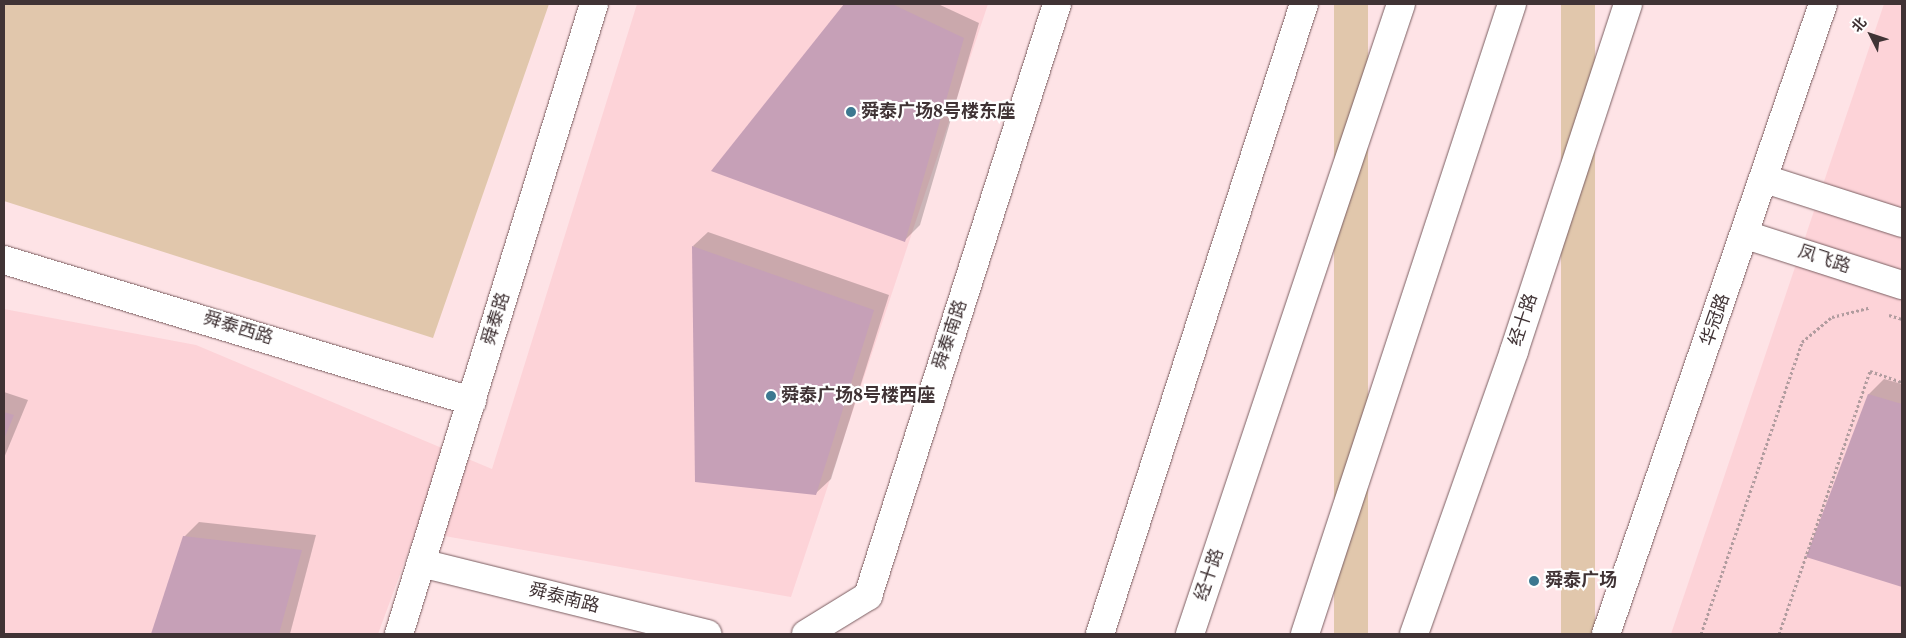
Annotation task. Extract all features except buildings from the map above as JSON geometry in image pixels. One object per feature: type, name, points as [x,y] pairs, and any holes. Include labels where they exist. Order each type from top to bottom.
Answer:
[{"type":"main road","name":"舜泰路","points":[[399,634],[594,4]]},
{"type":"main road","name":"舜泰南路","points":[[806,634],[868,596],[1057,4]]},
{"type":"main road","points":[[1100,634],[1304,4]]},
{"type":"main road","name":"经十路","points":[[1190,634],[1401,4]]},
{"type":"main road","points":[[1305,634],[1512,4]]},
{"type":"main road","name":"经十路","points":[[1414,634],[1514,351],[1628,4]]},
{"type":"main road","name":"华冠路","points":[[1606,634],[1746,235],[1823,4]]},
{"type":"main road","points":[[1765,179],[1902,223]]},
{"type":"main road","name":"凤飞路","points":[[1746,235],[1902,285]]},
{"type":"main road","name":"舜泰西路","points":[[4,260],[472,401]]},
{"type":"main road","name":"舜泰南路","points":[[421,564],[706,634]]},
{"type":"path","points":[[1701,634],[1802,342],[1832,317],[1868,308],[1876,311]]},
{"type":"path","points":[[1885,314],[1902,319]]},
{"type":"path","points":[[1779,634],[1870,371],[1902,382]]},
{"type":"shaded area","points":[[4,4],[549,4],[433,338],[4,201]]},
{"type":"shaded area","points":[[637,4],[988,4],[791,597],[416,531],[378,634],[4,634],[4,309],[196,345],[492,469]]},
{"type":"shaded area","points":[[1334,4],[1368,4],[1368,634],[1334,634]]},
{"type":"shaded area","points":[[1561,4],[1595,4],[1595,634],[1561,634]]},
{"type":"shaded area","points":[[1884,4],[1902,4],[1902,634],[1671,634]]},
{"type":"place","name":"舜泰广场8号楼东座","points":[[851,112]]},
{"type":"place","name":"舜泰广场8号楼西座","points":[[771,396]]},
{"type":"place","name":"舜泰广场","points":[[1534,581]]}]
